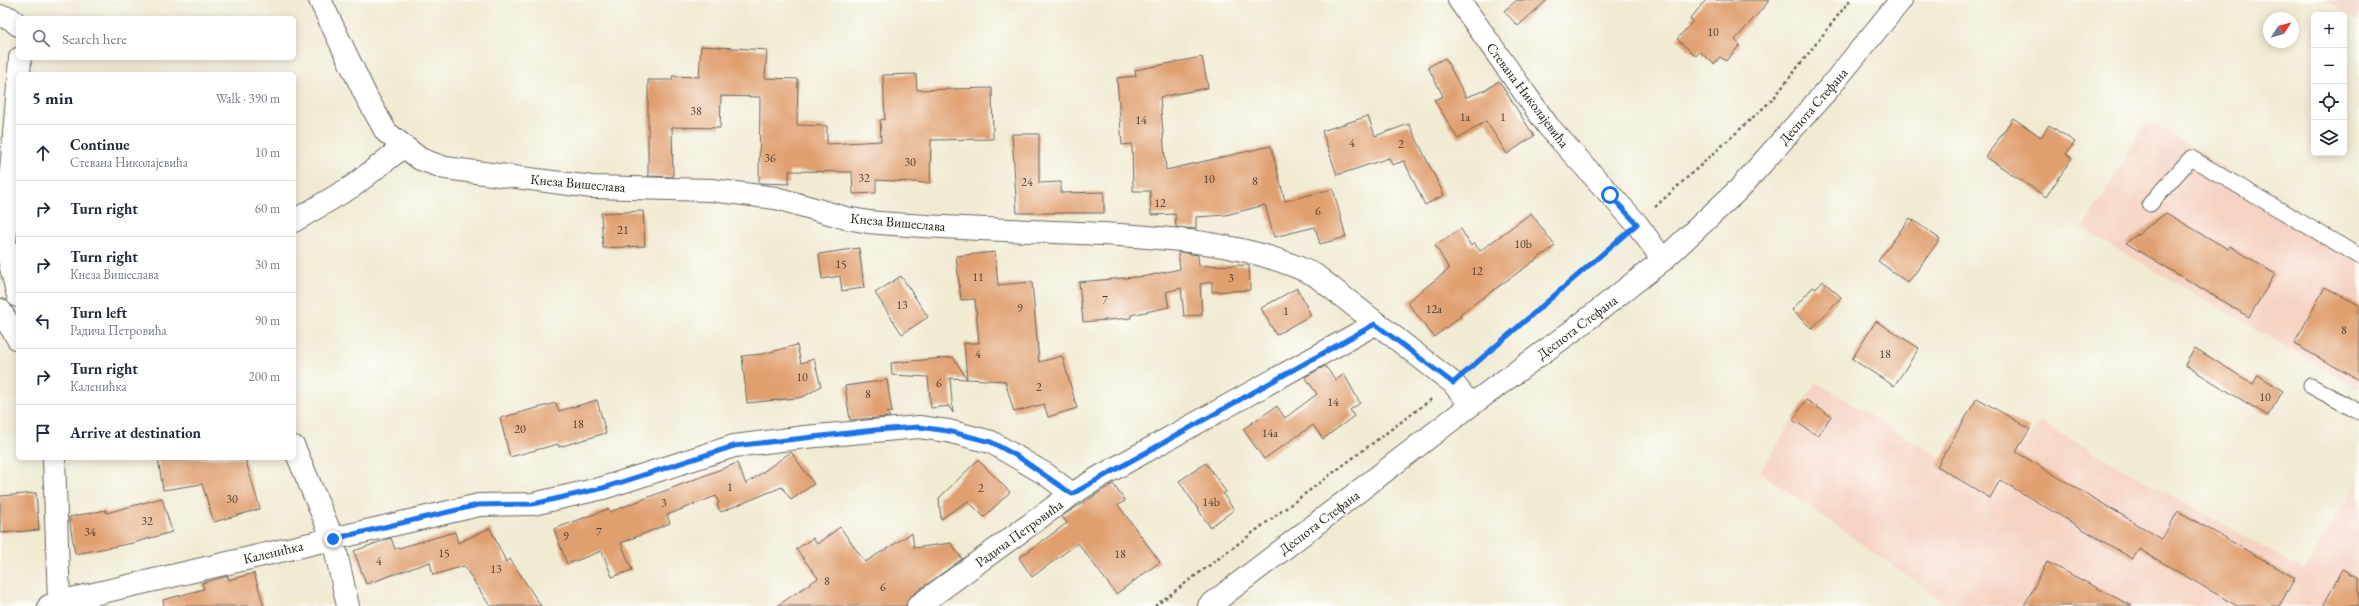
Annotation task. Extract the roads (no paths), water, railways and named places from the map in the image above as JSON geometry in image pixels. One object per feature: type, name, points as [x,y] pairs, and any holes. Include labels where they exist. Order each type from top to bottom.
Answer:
[{"type":"street","name":"Кнеза Вишеслава","points":[[320,0],[366,96],[386,132],[420,159],[445,168],[592,187],[711,190],[776,198],[869,222],[1138,236],[1233,247],[1294,265],[1315,275],[1375,324],[1453,383],[1471,406]]},
{"type":"street","name":"Стевана Николајевића","points":[[1460,0],[1548,126],[1637,224],[1663,260]]},
{"type":"street","name":"Деспота Стефана","points":[[1209,606],[1471,406],[1575,329],[1663,260],[1739,189],[1829,88],[1901,0]]},
{"type":"street","points":[[0,16],[10,18],[16,23]]},
{"type":"street","points":[[19,72],[20,60]]},
{"type":"street","points":[[16,110],[5,243],[16,288]]},
{"type":"street","points":[[296,220],[353,186],[403,147]]},
{"type":"street","points":[[8,314],[16,334]]},
{"type":"street","name":"Радича Петровића","points":[[918,606],[1072,494],[1375,324]]},
{"type":"street","name":"Каленићка","points":[[54,604],[478,505],[533,504],[603,488],[734,446],[875,430],[919,427],[948,431],[991,442],[1029,463],[1072,494]]},
{"type":"street","points":[[296,452],[333,539],[348,606]]},
{"type":"street","points":[[54,460],[54,604]]},
{"type":"lane","points":[[2150,204],[2191,158],[2359,256]]},
{"type":"lane","points":[[2311,386],[2359,412]]}]
